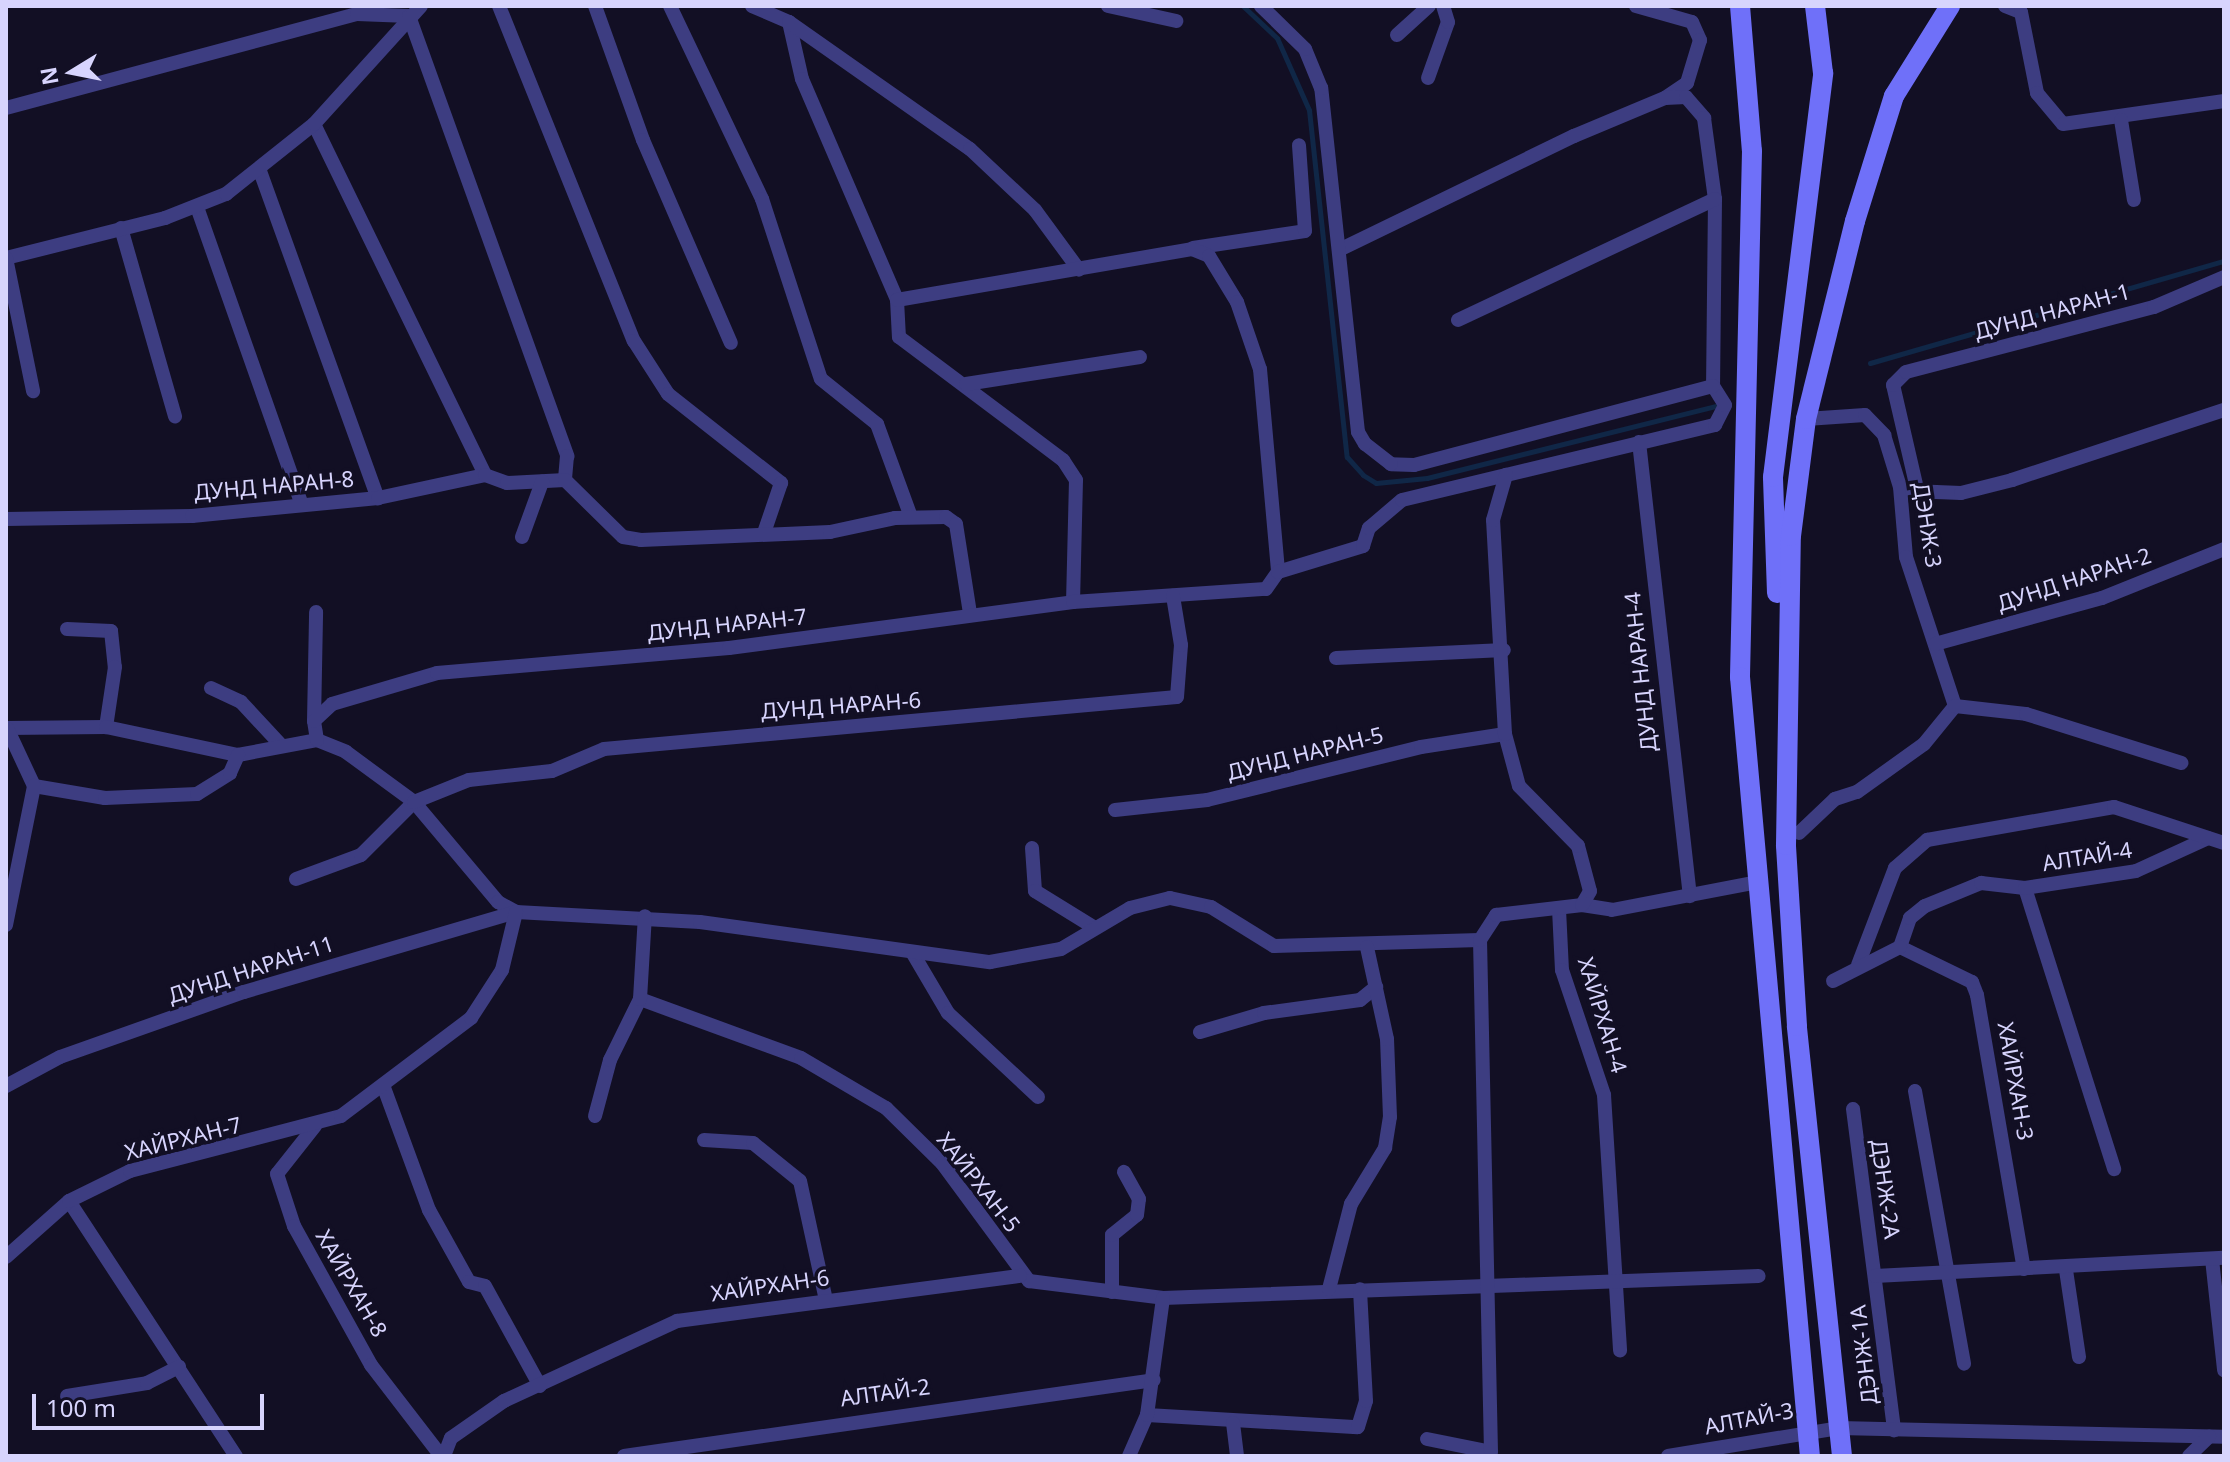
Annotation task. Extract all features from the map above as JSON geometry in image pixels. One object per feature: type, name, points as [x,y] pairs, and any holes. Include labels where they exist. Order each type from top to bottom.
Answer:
[{"type":"main road","points":[[1740,6],[1752,151],[1738,559],[1757,882],[1810,1456]]},
{"type":"main road","points":[[1842,1456],[1797,1026],[1784,654],[1806,419],[1894,96],[1950,6]]},
{"type":"main road","points":[[1792,839],[1773,477],[1816,151],[1823,73],[1816,10]]},
{"type":"street","points":[[33,391],[6,258],[197,207],[260,171],[314,124],[421,6]]},
{"type":"street","points":[[499,6],[634,341],[668,394],[781,483],[765,530]]},
{"type":"street","points":[[595,6],[643,140],[731,343]]},
{"type":"street","points":[[670,6],[762,199],[821,379],[877,424],[911,517]]},
{"type":"street","points":[[752,6],[789,22],[970,149],[1035,210],[1079,270]]},
{"type":"street","points":[[1108,6],[1176,21]]},
{"type":"street","points":[[1261,6],[1305,49],[1321,88],[1341,249],[1358,432],[1391,464],[1486,449],[1713,386]]},
{"type":"street","points":[[1397,35],[1429,6]]},
{"type":"street","points":[[1428,78],[1448,22],[1443,6]]},
{"type":"street","points":[[1341,249],[1665,98],[1687,83],[1700,40],[1692,22],[1636,6]]},
{"type":"street","points":[[2005,6],[2021,12],[2045,112],[2063,124],[2121,120],[2224,101]]},
{"type":"street","points":[[6,108],[357,14],[409,16]]},
{"type":"street","points":[[409,16],[567,456],[565,480],[623,537],[714,539],[765,530],[830,532],[911,517],[956,524],[970,613]]},
{"type":"street","points":[[789,22],[802,79],[897,300],[899,337],[934,370],[966,384],[1063,460],[1076,480],[1081,499],[1073,602]]},
{"type":"street","points":[[1173,596],[1266,589],[1278,572],[1363,546],[1369,528],[1402,500],[1715,425],[1725,405],[1713,386],[1715,199],[1704,118],[1686,97],[1665,98]]},
{"type":"street","points":[[2121,120],[2134,200]]},
{"type":"street","points":[[314,124],[485,475]]},
{"type":"street","points":[[897,300],[1305,231],[1299,145]]},
{"type":"street","points":[[260,171],[330,349],[378,498]]},
{"type":"street","points":[[1458,320],[1715,199]]},
{"type":"street","points":[[197,207],[302,505]]},
{"type":"street","points":[[121,228],[175,416]]},
{"type":"street","points":[[1192,249],[1218,264],[1260,369],[1278,572]]},
{"type":"street","name":"ДУНД НАРАН-1","points":[[1918,493],[1893,385],[1906,372],[2154,307],[2224,277]]},
{"type":"street","points":[[966,384],[1140,357]]},
{"type":"street","points":[[1900,487],[1918,493],[1961,493],[2138,445],[2224,410]]},
{"type":"street","name":"ДЭНЖ-3","points":[[1806,419],[1865,415],[1884,435],[1900,487],[1906,557],[1955,706]]},
{"type":"street","name":"ДУНД НАРАН-4","points":[[1639,442],[1690,896]]},
{"type":"street","name":"ДУНД НАРАН-8","points":[[6,519],[192,516],[378,498],[485,475],[542,482],[565,480]]},
{"type":"street","points":[[1506,475],[1493,520],[1504,650],[1505,734],[1519,786],[1578,846],[1588,875],[1582,905]]},
{"type":"street","points":[[522,537],[542,482]]},
{"type":"street","name":"ДУНД НАРАН-2","points":[[1935,644],[2102,598],[2224,549]]},
{"type":"street","name":"ДУНД НАРАН-7","points":[[314,721],[332,704],[437,673],[729,648],[970,613],[1173,596]]},
{"type":"street","name":"ДУНД НАРАН-6","points":[[414,802],[469,780],[552,771],[604,749],[1177,697],[1181,645],[1173,596]]},
{"type":"street","points":[[316,612],[314,721],[317,740]]},
{"type":"street","points":[[67,629],[111,631],[115,667],[106,727]]},
{"type":"street","points":[[1336,658],[1504,650]]},
{"type":"street","points":[[211,688],[241,702],[281,745]]},
{"type":"street","points":[[1792,839],[1835,799],[1924,744],[1955,706],[2026,714],[2181,763]]},
{"type":"street","points":[[6,925],[34,786],[6,728],[106,727],[238,755],[317,740],[346,752],[414,802],[498,902],[516,912],[645,916],[990,962],[1036,958],[1149,899],[1170,898],[1211,907],[1274,946],[1367,947],[1480,940]]},
{"type":"street","name":"ДУНД НАРАН-5","points":[[1115,810],[1207,800],[1505,734]]},
{"type":"street","points":[[34,786],[105,798],[177,798],[208,790],[230,773],[238,755]]},
{"type":"street","points":[[296,879],[361,855],[414,802]]},
{"type":"street","points":[[1858,965],[1895,868],[1927,840],[2114,807],[2224,843]]},
{"type":"street","name":"АЛТАЙ-4","points":[[1900,947],[1910,918],[1925,906],[1981,883],[2025,888],[2136,871],[2208,838]]},
{"type":"street","points":[[1032,848],[1035,891],[1095,928]]},
{"type":"street","points":[[1427,1439],[1492,1454],[1480,940],[1496,915],[1582,905],[1612,910],[1757,882]]},
{"type":"street","points":[[2025,888],[2114,1169]]},
{"type":"street","name":"ХАЙРХАН-4","points":[[1559,909],[1562,970],[1604,1095],[1620,1350]]},
{"type":"street","name":"ХАЙРХАН-7","points":[[6,1257],[69,1201],[165,1160],[315,1125],[383,1085],[471,1018],[502,970],[516,912]]},
{"type":"street","name":"ДУНД НАРАН-11","points":[[6,1086],[60,1057],[217,1001],[516,912]]},
{"type":"street","points":[[595,1116],[610,1060],[640,999],[645,916]]},
{"type":"street","points":[[1329,1289],[1351,1204],[1385,1148],[1390,1117],[1376,987],[1367,947]]},
{"type":"street","points":[[1833,981],[1858,965],[1900,947]]},
{"type":"street","name":"ХАЙРХАН-3","points":[[1900,947],[1972,982],[1977,995],[2024,1269]]},
{"type":"street","points":[[912,952],[948,1013],[1038,1097]]},
{"type":"street","points":[[1200,1032],[1264,1013],[1360,1000],[1376,987]]},
{"type":"street","name":"ХАЙРХАН-5","points":[[640,999],[801,1058],[886,1108],[942,1163],[1020,1276]]},
{"type":"street","points":[[383,1085],[429,1210],[469,1282],[485,1286],[540,1386]]},
{"type":"street","points":[[1915,1091],[1964,1364]]},
{"type":"street","name":"ДЭНЖ-2А","points":[[1853,1109],[1875,1276]]},
{"type":"street","name":"ХАЙРХАН-8","points":[[315,1125],[277,1174],[294,1226],[371,1365],[443,1456],[451,1438],[473,1420],[540,1386]]},
{"type":"street","points":[[704,1140],[753,1143],[800,1181],[826,1300]]},
{"type":"street","points":[[1112,1292],[1112,1235],[1137,1215],[1139,1199],[1124,1172]]},
{"type":"street","points":[[69,1201],[236,1456]]},
{"type":"street","points":[[1875,1276],[1946,1277],[2024,1269],[2066,1270],[2218,1258],[2224,1370]]},
{"type":"street","points":[[2066,1270],[2079,1357]]},
{"type":"street","points":[[1020,1276],[1163,1298],[1487,1281],[1759,1276]]},
{"type":"street","name":"ХАЙРХАН-6","points":[[540,1386],[677,1321],[1020,1276]]},
{"type":"street","name":"ДЭНЖ-1А","points":[[1875,1276],[1894,1430]]},
{"type":"street","points":[[1147,1415],[1233,1423],[1358,1427],[1365,1409],[1360,1289]]},
{"type":"street","points":[[1129,1456],[1147,1415],[1163,1298]]},
{"type":"street","points":[[67,1396],[147,1383],[179,1367]]},
{"type":"street","name":"АЛТАЙ-2","points":[[624,1456],[1154,1380]]},
{"type":"street","points":[[1233,1423],[1237,1456]]},
{"type":"street","name":"АЛТАЙ-3","points":[[1668,1456],[1808,1429],[2217,1437]]},
{"type":"street","points":[[2189,1456],[2217,1437]]},
{"type":"waterway","points":[[1243,6],[1277,38],[1309,110],[1347,457],[1363,475],[1376,483],[1427,478],[1716,406]]},
{"type":"waterway","points":[[1870,363],[2224,261]]}]
